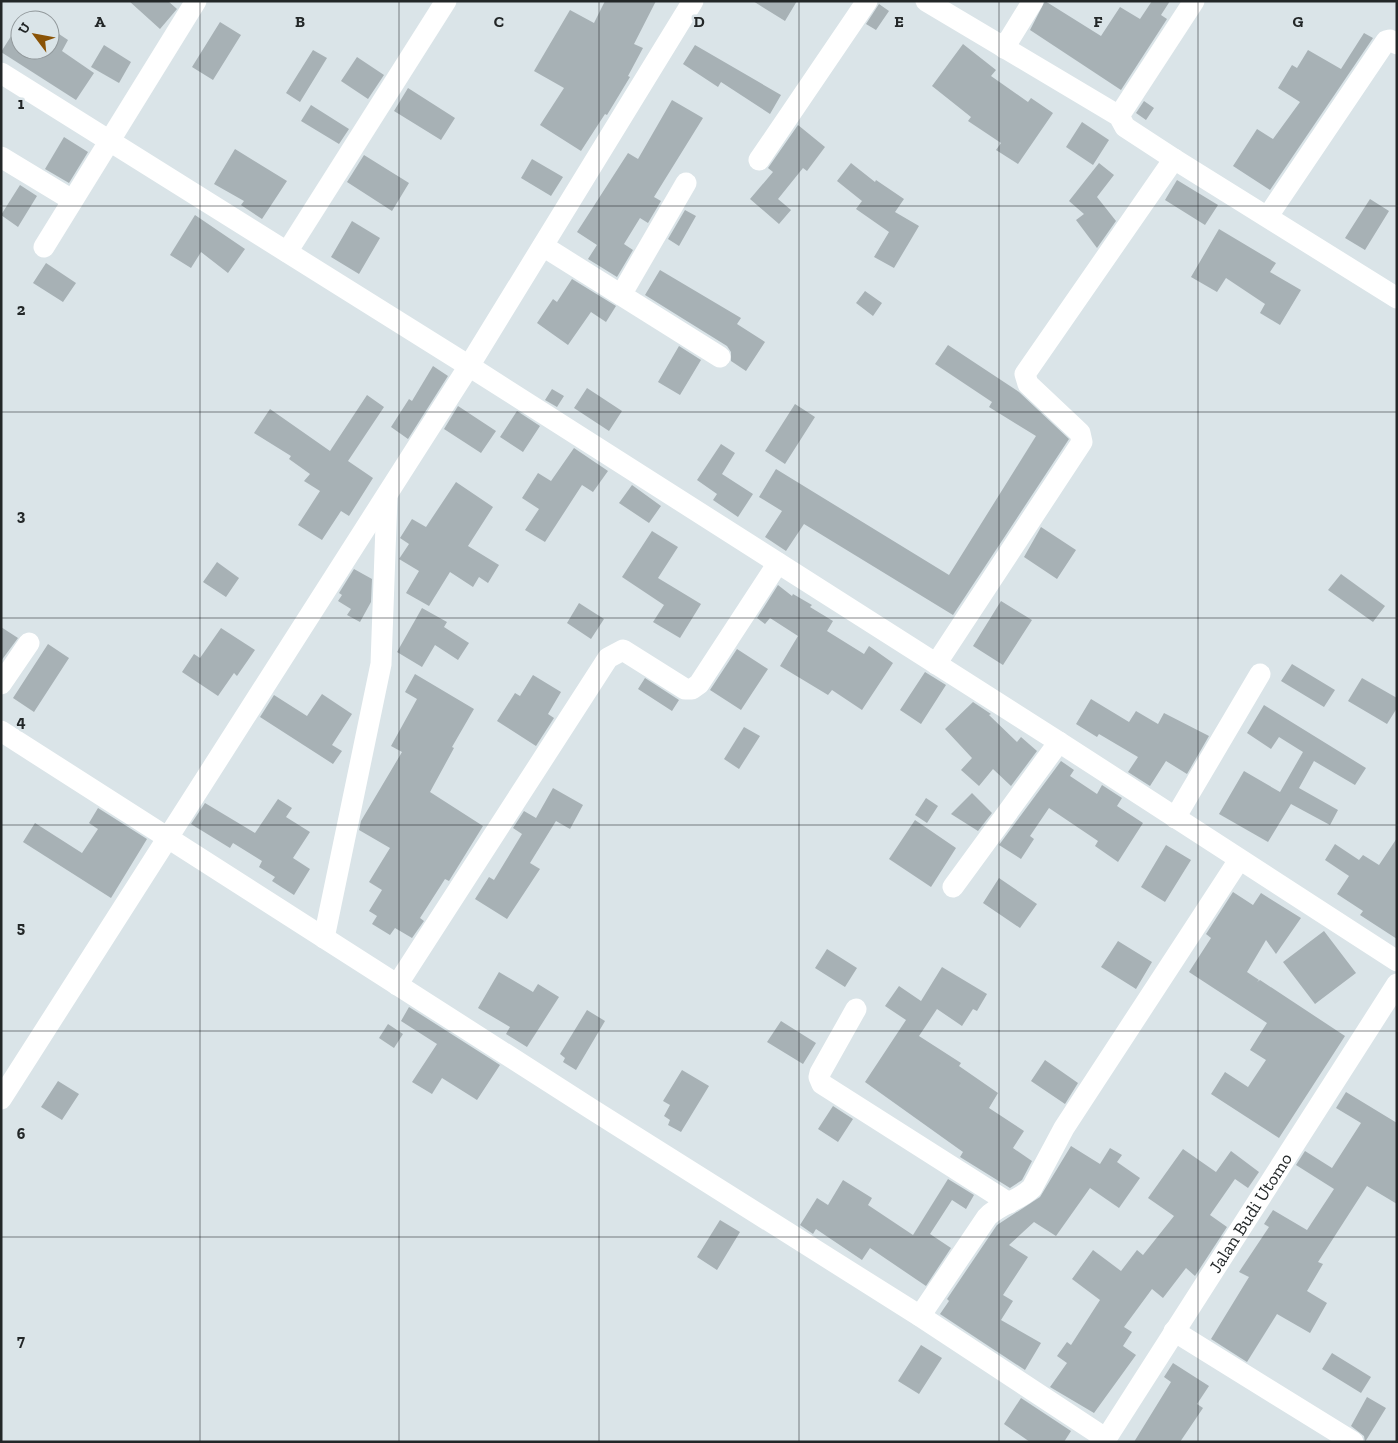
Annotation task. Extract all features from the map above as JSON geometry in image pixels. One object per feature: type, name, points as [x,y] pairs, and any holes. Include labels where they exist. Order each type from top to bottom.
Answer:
[{"type":"street","points":[[44,247],[196,1]]},
{"type":"street","points":[[287,252],[446,1]]},
{"type":"street","points":[[1,1099],[169,839],[469,366],[693,1]]},
{"type":"street","points":[[759,160],[867,1]]},
{"type":"street","points":[[926,1],[1119,116],[1125,127],[1397,298]]},
{"type":"street","points":[[1004,48],[1034,1]]},
{"type":"street","points":[[1119,116],[1194,1]]},
{"type":"street","points":[[1268,216],[1386,41],[1390,40],[1397,44]]},
{"type":"street","points":[[1,72],[108,141],[469,366],[1059,742],[1397,961]]},
{"type":"street","points":[[1,157],[72,200]]},
{"type":"street","points":[[936,664],[1082,442],[1080,433],[1028,384],[1025,374],[1174,159]]},
{"type":"street","points":[[621,294],[686,183]]},
{"type":"street","points":[[543,246],[720,357]]},
{"type":"street","points":[[324,938],[381,664],[387,495]]},
{"type":"street","points":[[398,985],[608,658],[623,650],[685,689],[692,689],[699,684],[778,563]]},
{"type":"street","points":[[1,684],[29,643]]},
{"type":"street","points":[[1176,818],[1260,674]]},
{"type":"street","points":[[1,731],[920,1316],[1105,1440]]},
{"type":"street","points":[[953,887],[1059,742]]},
{"type":"street","points":[[920,1316],[992,1212],[1026,1194],[1032,1188],[1064,1128],[1239,860]]},
{"type":"street","name":"Jalan Budi Utomo","points":[[1105,1440],[1397,984]]},
{"type":"street","points":[[856,1008],[820,1073],[819,1077],[822,1084],[1009,1203]]},
{"type":"street","points":[[1174,1331],[1353,1442]]},
{"type":"building","points":[[129,1],[168,1],[177,9],[160,29]]},
{"type":"building","points":[[605,1],[656,1],[634,44],[643,48],[628,76],[630,77],[607,115],[605,114],[581,151],[540,125],[564,88],[534,71],[570,10],[594,23]]},
{"type":"building","points":[[753,1],[797,1],[785,21]]},
{"type":"building","points":[[1045,1],[1101,36],[1120,7],[1140,19],[1152,1],[1170,1],[1161,15],[1167,19],[1121,90],[1030,30]]},
{"type":"building","points":[[879,4],[889,11],[876,30],[866,24]]},
{"type":"building","points":[[220,22],[241,35],[213,80],[192,67]]},
{"type":"building","points":[[1364,33],[1373,38],[1270,190],[1233,166],[1257,129],[1273,139],[1300,102],[1278,88],[1292,65],[1297,68],[1308,50],[1341,69]]},
{"type":"building","points":[[60,35],[68,40],[62,51],[94,73],[76,100],[14,60],[60,60]]},
{"type":"building","points":[[10,38],[10,58],[1,52]]},
{"type":"building","points":[[963,44],[996,70],[991,76],[1028,102],[1031,98],[1053,113],[1018,164],[996,150],[1001,143],[968,121],[971,117],[932,86]]},
{"type":"building","points":[[104,45],[131,62],[119,83],[91,67]]},
{"type":"building","points":[[695,45],[781,95],[770,114],[721,82],[718,87],[683,64]]},
{"type":"building","points":[[313,50],[327,58],[300,102],[286,93]]},
{"type":"building","points":[[357,57],[384,75],[368,99],[341,81]]},
{"type":"building","points":[[408,88],[455,118],[441,140],[394,111]]},
{"type":"building","points":[[672,100],[703,118],[654,197],[661,201],[648,223],[640,218],[624,244],[633,250],[617,277],[588,259],[597,245],[577,232],[628,153],[638,159]]},
{"type":"building","points":[[1144,101],[1154,108],[1146,120],[1136,113]]},
{"type":"building","points":[[311,105],[349,129],[339,144],[301,121]]},
{"type":"building","points":[[1082,122],[1109,140],[1093,165],[1066,147]]},
{"type":"building","points":[[798,125],[825,147],[807,171],[803,168],[778,199],[791,210],[779,224],[750,199],[773,172],[768,168]]},
{"type":"building","points":[[64,137],[88,152],[69,183],[45,169]]},
{"type":"building","points":[[235,149],[287,181],[262,219],[241,205],[244,201],[214,184]]},
{"type":"building","points":[[364,155],[409,183],[392,211],[347,182]]},
{"type":"building","points":[[532,159],[563,177],[551,196],[521,178]]},
{"type":"building","points":[[851,163],[875,182],[876,180],[904,199],[895,212],[919,226],[894,268],[874,257],[889,232],[856,209],[862,201],[837,181]]},
{"type":"building","points":[[1099,163],[1114,175],[1097,197],[1116,221],[1097,248],[1076,220],[1084,214],[1069,201]]},
{"type":"building","points":[[1177,180],[1218,205],[1205,225],[1165,200]]},
{"type":"building","points":[[20,185],[37,196],[18,227],[1,215]]},
{"type":"building","points":[[1370,199],[1389,211],[1365,250],[1345,238]]},
{"type":"building","points":[[685,210],[696,216],[679,246],[668,239]]},
{"type":"building","points":[[195,215],[245,249],[228,273],[201,252],[191,268],[170,255]]},
{"type":"building","points":[[352,221],[380,238],[359,274],[331,257]]},
{"type":"building","points":[[1219,229],[1276,263],[1270,272],[1301,290],[1280,325],[1260,313],[1265,304],[1226,278],[1217,292],[1191,277]]},
{"type":"building","points":[[46,263],[76,283],[63,302],[33,283]]},
{"type":"building","points":[[660,270],[741,318],[737,324],[765,342],[746,371],[731,361],[731,352],[727,346],[645,295]]},
{"type":"building","points":[[572,279],[616,306],[606,322],[591,312],[568,345],[537,323],[553,299],[557,302]]},
{"type":"building","points":[[865,291],[882,303],[873,316],[856,303]]},
{"type":"building","points":[[948,345],[1019,392],[1069,439],[953,615],[804,524],[786,551],[765,537],[782,511],[759,497],[776,469],[949,575],[1036,436],[989,407],[992,402],[935,364]]},
{"type":"building","points":[[679,346],[701,360],[680,395],[658,382]]},
{"type":"building","points":[[433,366],[448,376],[408,439],[391,427],[409,399],[412,401]]},
{"type":"building","points":[[587,388],[622,411],[609,431],[574,408]]},
{"type":"building","points":[[552,389],[564,396],[557,407],[545,400]]},
{"type":"building","points":[[367,395],[384,407],[348,461],[373,478],[349,516],[341,511],[322,540],[298,525],[320,491],[304,481],[310,474],[289,459],[291,456],[254,433],[270,409],[330,451]]},
{"type":"building","points":[[795,404],[815,417],[785,464],[765,451]]},
{"type":"building","points":[[458,406],[496,431],[481,453],[444,429]]},
{"type":"building","points":[[517,411],[540,426],[523,452],[500,437]]},
{"type":"building","points":[[721,444],[735,453],[722,474],[753,494],[738,517],[713,500],[717,494],[697,480]]},
{"type":"building","points":[[574,448],[608,471],[593,492],[582,485],[545,542],[525,530],[539,509],[522,498],[538,473],[551,481]]},
{"type":"building","points":[[456,482],[493,507],[468,546],[499,565],[488,583],[479,577],[473,587],[450,572],[429,606],[406,593],[419,571],[399,559],[409,544],[400,538],[412,519],[426,527]]},
{"type":"building","points":[[632,485],[661,506],[649,523],[619,503]]},
{"type":"building","points":[[1041,527],[1076,550],[1057,579],[1024,557]]},
{"type":"building","points":[[652,531],[678,547],[658,578],[701,604],[680,638],[653,622],[664,605],[622,577]]},
{"type":"building","points":[[217,562],[239,578],[226,597],[203,582]]},
{"type":"building","points":[[354,569],[372,579],[371,602],[360,622],[347,615],[351,609],[338,601],[342,595],[339,593]]},
{"type":"building","points":[[1341,574],[1385,606],[1373,622],[1328,590]]},
{"type":"building","points":[[778,585],[792,596],[793,594],[812,605],[810,607],[833,621],[827,631],[864,654],[869,646],[893,663],[862,710],[832,690],[828,695],[780,666],[798,636],[770,618],[765,624],[757,618]]},
{"type":"building","points":[[1001,601],[1032,620],[1003,665],[973,646]]},
{"type":"building","points":[[579,603],[604,619],[591,639],[567,623]]},
{"type":"building","points":[[422,608],[447,622],[444,627],[469,643],[458,660],[435,645],[422,667],[397,652]]},
{"type":"building","points":[[1,627],[18,638],[1,661]]},
{"type":"building","points":[[221,628],[255,650],[237,676],[234,673],[218,696],[182,672],[194,654],[200,658]]},
{"type":"building","points":[[48,644],[69,658],[34,712],[13,698]]},
{"type":"building","points":[[737,649],[768,669],[741,710],[710,690]]},
{"type":"building","points":[[1292,664],[1335,690],[1324,707],[1281,681]]},
{"type":"building","points":[[925,672],[946,685],[921,724],[900,710]]},
{"type":"building","points":[[415,674],[474,709],[452,747],[454,748],[430,792],[483,826],[449,881],[445,879],[420,918],[424,921],[412,938],[395,928],[390,935],[372,924],[377,916],[369,911],[382,890],[369,882],[390,848],[359,830],[361,821],[402,752],[391,746],[417,699],[405,692]]},
{"type":"building","points":[[533,675],[561,692],[548,714],[554,718],[536,746],[497,721],[515,693],[520,696]]},
{"type":"building","points":[[645,678],[679,700],[672,711],[638,689]]},
{"type":"building","points":[[1362,678],[1397,698],[1397,708],[1387,724],[1348,701]]},
{"type":"building","points":[[322,694],[352,714],[332,745],[342,751],[333,764],[260,717],[274,695],[307,716]]},
{"type":"building","points":[[1091,699],[1129,722],[1136,711],[1158,724],[1164,713],[1209,736],[1187,774],[1166,761],[1150,786],[1128,772],[1138,757],[1099,734],[1097,737],[1076,724]]},
{"type":"building","points":[[973,702],[991,714],[989,715],[1017,742],[1021,737],[1037,751],[1011,786],[993,769],[979,786],[961,770],[972,758],[945,729]]},
{"type":"building","points":[[1264,705],[1366,768],[1355,785],[1314,761],[1299,788],[1338,810],[1330,825],[1291,804],[1268,842],[1219,814],[1244,771],[1280,792],[1303,752],[1279,737],[1271,749],[1247,733]]},
{"type":"building","points":[[744,727],[760,736],[739,769],[724,759]]},
{"type":"building","points":[[1061,761],[1074,770],[1070,776],[1097,794],[1102,785],[1122,798],[1117,806],[1143,823],[1118,862],[1095,846],[1098,841],[1049,808],[1030,836],[1034,839],[1021,859],[999,845]]},
{"type":"building","points":[[553,788],[583,805],[570,829],[556,821],[530,863],[540,869],[507,919],[475,899],[489,877],[494,880],[522,834],[513,828],[524,811],[536,818]]},
{"type":"building","points":[[972,793],[992,813],[978,831],[951,814]]},
{"type":"building","points":[[926,798],[938,806],[927,823],[915,815]]},
{"type":"building","points":[[278,799],[292,808],[286,817],[310,832],[293,858],[310,869],[294,895],[272,881],[275,877],[259,867],[262,861],[233,843],[230,848],[191,824],[205,803],[255,833]]},
{"type":"building","points":[[98,808],[147,839],[111,898],[23,842],[35,823],[82,853],[98,829],[89,823]]},
{"type":"building","points":[[915,820],[956,848],[931,887],[889,859]]},
{"type":"building","points":[[1397,838],[1397,939],[1360,915],[1363,911],[1337,894],[1349,876],[1325,860],[1335,844],[1359,860],[1363,855],[1379,865]]},
{"type":"building","points":[[1166,845],[1191,860],[1165,902],[1141,887]]},
{"type":"building","points":[[999,878],[1037,904],[1020,928],[983,903]]},
{"type":"building","points":[[1233,892],[1253,905],[1261,893],[1301,918],[1276,954],[1266,940],[1247,972],[1259,980],[1257,982],[1260,980],[1345,1036],[1279,1138],[1211,1094],[1225,1072],[1248,1087],[1266,1060],[1250,1050],[1267,1023],[1189,972],[1211,938],[1206,934]]},
{"type":"building","points":[[1324,931],[1356,973],[1315,1004],[1283,962]]},
{"type":"building","points":[[1118,941],[1152,962],[1136,989],[1101,967]]},
{"type":"building","points":[[827,949],[857,968],[845,987],[815,968]]},
{"type":"building","points":[[942,967],[987,994],[977,1011],[973,1009],[962,1026],[937,1009],[919,1036],[961,1063],[959,1066],[998,1093],[989,1108],[1024,1131],[1013,1148],[1032,1161],[1022,1180],[1010,1188],[960,1157],[963,1152],[865,1082],[906,1020],[885,1006],[899,986],[921,1001]]},
{"type":"building","points":[[499,972],[533,992],[538,984],[559,997],[527,1047],[506,1034],[510,1027],[478,1008]]},
{"type":"building","points":[[409,1007],[500,1065],[477,1100],[442,1078],[432,1094],[412,1082],[437,1044],[401,1021]]},
{"type":"building","points":[[587,1010],[605,1021],[576,1070],[563,1062],[565,1058],[560,1054]]},
{"type":"building","points":[[781,1021],[816,1043],[803,1064],[767,1042]]},
{"type":"building","points":[[388,1024],[403,1034],[394,1048],[379,1038]]},
{"type":"building","points":[[1045,1060],[1078,1083],[1065,1104],[1031,1081]]},
{"type":"building","points":[[682,1070],[709,1086],[681,1132],[668,1125],[670,1120],[664,1116],[670,1105],[663,1101]]},
{"type":"building","points":[[58,1081],[79,1094],[62,1120],[41,1107]]},
{"type":"building","points":[[1346,1092],[1397,1123],[1397,1204],[1367,1186],[1318,1262],[1323,1264],[1307,1291],[1327,1303],[1310,1333],[1277,1314],[1247,1362],[1211,1339],[1249,1277],[1239,1272],[1269,1227],[1264,1224],[1273,1210],[1307,1230],[1334,1189],[1296,1165],[1305,1151],[1332,1168],[1361,1123],[1336,1108]]},
{"type":"building","points":[[833,1106],[853,1119],[838,1142],[818,1129]]},
{"type":"building","points":[[1071,1146],[1100,1164],[1110,1148],[1122,1155],[1117,1162],[1140,1178],[1119,1208],[1090,1188],[1056,1236],[1034,1222],[1009,1245],[1028,1257],[1003,1295],[1013,1301],[1001,1320],[1041,1343],[1025,1370],[940,1314],[949,1301],[947,1299],[997,1225],[1040,1197]]},
{"type":"building","points":[[1183,1149],[1216,1172],[1231,1151],[1259,1172],[1248,1188],[1235,1179],[1210,1215],[1227,1227],[1195,1276],[1186,1268],[1163,1298],[1152,1289],[1124,1327],[1132,1332],[1123,1346],[1136,1355],[1094,1413],[1050,1387],[1067,1363],[1057,1356],[1067,1342],[1071,1345],[1100,1300],[1072,1279],[1093,1250],[1121,1271],[1137,1250],[1143,1255],[1174,1216],[1148,1198]]},
{"type":"building","points":[[948,1179],[974,1195],[966,1209],[952,1200],[930,1234],[951,1248],[926,1286],[870,1248],[862,1260],[816,1229],[813,1234],[800,1225],[817,1198],[828,1205],[843,1180],[872,1198],[868,1205],[913,1235]]},
{"type":"building","points":[[720,1220],[740,1232],[717,1270],[697,1257]]},
{"type":"building","points":[[921,1345],[942,1358],[919,1394],[898,1381]]},
{"type":"building","points":[[1332,1353],[1371,1377],[1361,1393],[1322,1369]]},
{"type":"building","points":[[1173,1363],[1209,1386],[1197,1404],[1203,1408],[1180,1442],[1134,1442],[1171,1382],[1164,1377]]},
{"type":"building","points":[[1367,1397],[1386,1408],[1365,1442],[1364,1436],[1351,1426]]},
{"type":"building","points":[[1021,1398],[1071,1431],[1064,1442],[1030,1442],[1004,1424]]}]
